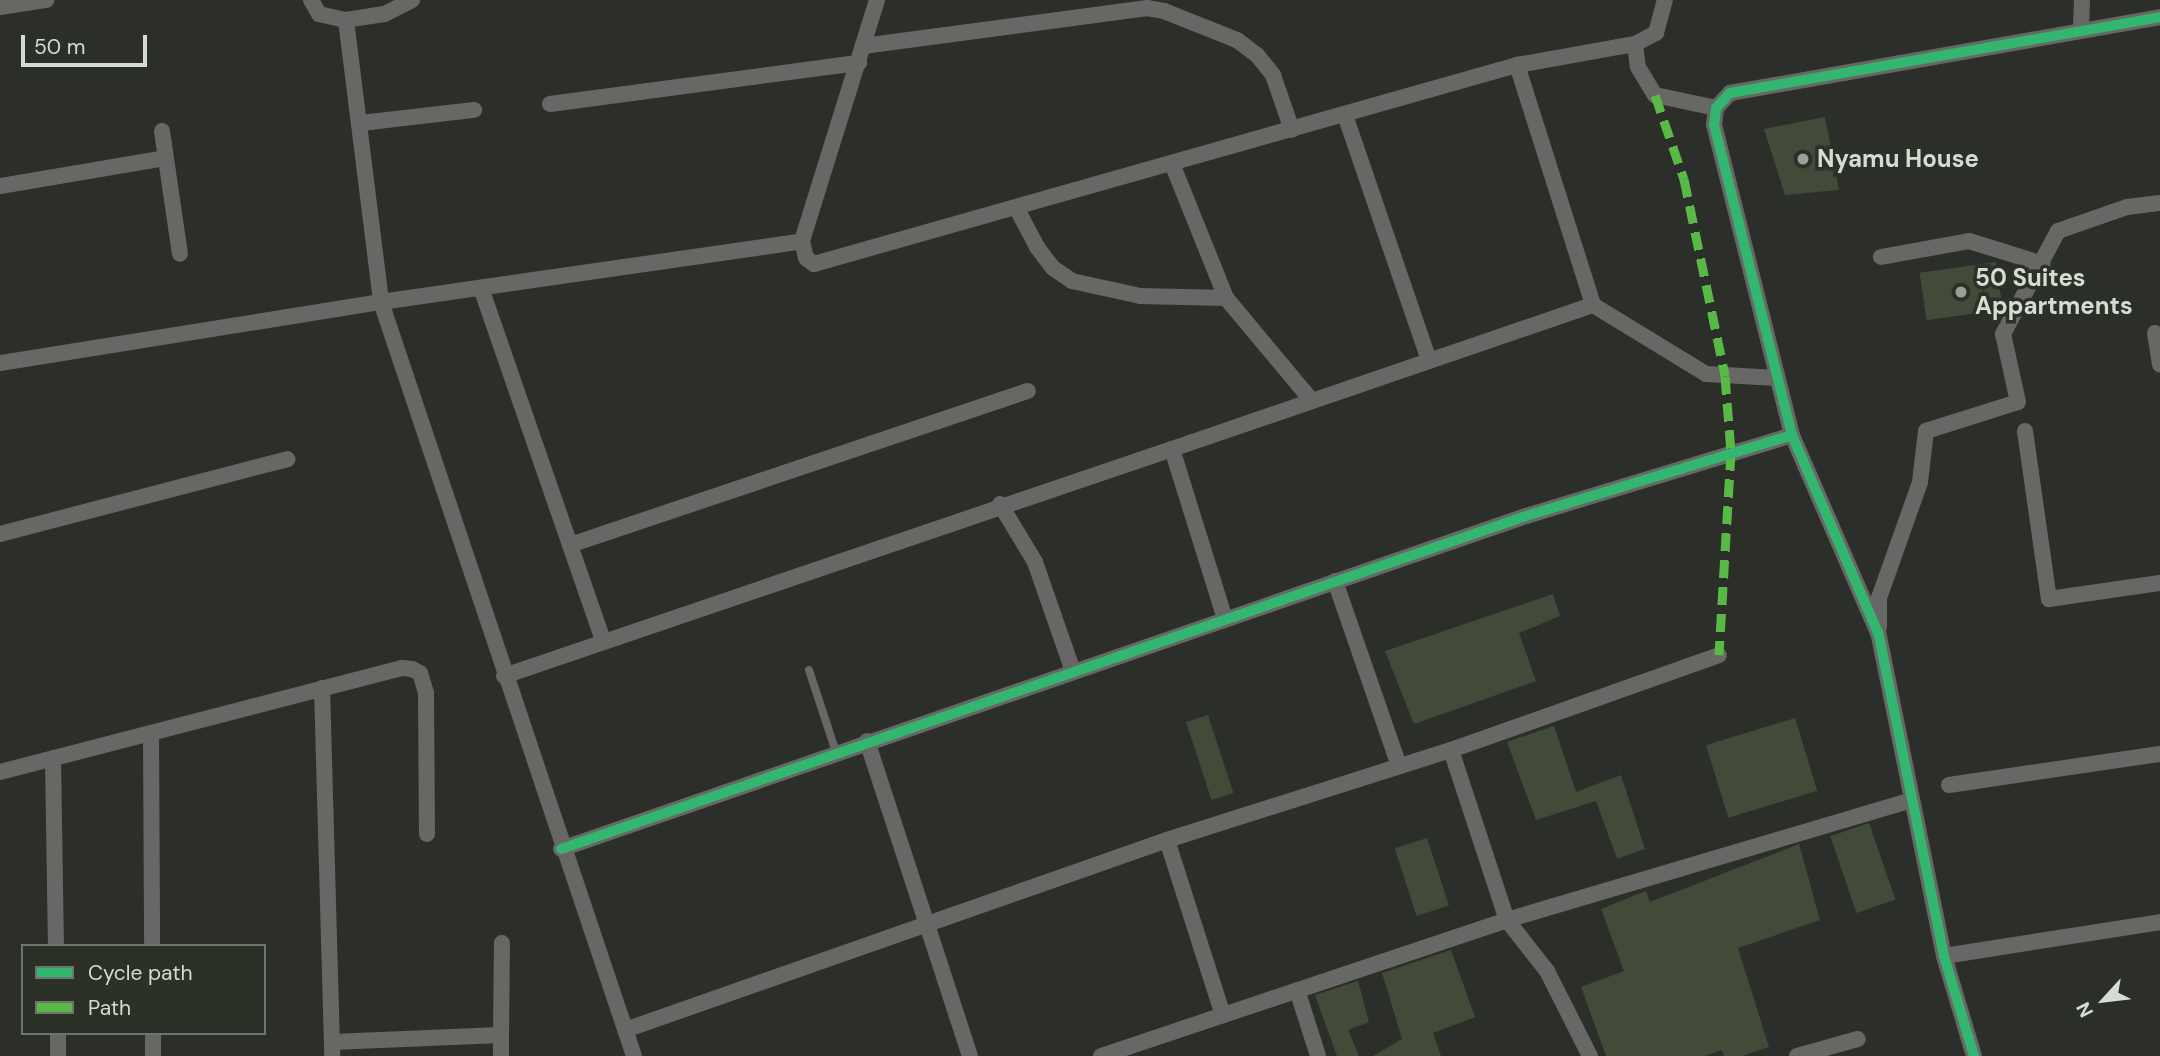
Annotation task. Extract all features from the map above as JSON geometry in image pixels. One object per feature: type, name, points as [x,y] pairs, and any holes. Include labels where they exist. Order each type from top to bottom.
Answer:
[{"type":"street","points":[[0,6],[46,0]]},
{"type":"street","points":[[311,0],[319,14],[346,20],[384,14],[412,0]]},
{"type":"street","points":[[877,0],[802,241],[806,258],[824,263],[1173,166],[1517,65],[1635,44],[1656,33],[1665,0]]},
{"type":"street","points":[[2081,28],[2082,0]]},
{"type":"street","points":[[863,47],[1147,8],[1164,10],[1237,40],[1257,55],[1272,75],[1292,130]]},
{"type":"street","points":[[1975,1056],[1944,956],[1878,632],[1792,435],[1714,125],[1716,108],[1730,93],[2081,28],[2160,17]]},
{"type":"street","points":[[346,20],[361,123],[381,302],[561,849],[634,1056]]},
{"type":"street","points":[[1635,44],[1638,67],[1656,95],[1716,108]]},
{"type":"street","points":[[550,104],[859,63]]},
{"type":"street","points":[[1517,65],[1593,305],[1706,374],[1777,378]]},
{"type":"street","points":[[361,123],[474,110]]},
{"type":"street","points":[[1345,115],[1429,361]]},
{"type":"street","points":[[162,131],[180,254]]},
{"type":"street","points":[[0,186],[164,158]]},
{"type":"street","points":[[1173,166],[1226,298],[1312,401]]},
{"type":"street","points":[[1878,632],[1879,598],[1920,482],[1926,431],[2018,402],[2003,334],[2043,264],[2058,231],[2127,208],[2160,203]]},
{"type":"street","points":[[1017,209],[1037,247],[1053,268],[1072,281],[1140,296],[1226,298]]},
{"type":"street","points":[[0,363],[381,302],[802,241]]},
{"type":"street","points":[[1881,257],[1969,241],[2043,264]]},
{"type":"street","points":[[481,288],[603,641]]},
{"type":"street","points":[[503,676],[1000,504],[1172,449],[1593,305]]},
{"type":"street","points":[[2155,333],[2160,365]]},
{"type":"street","points":[[570,545],[1028,391]]},
{"type":"street","points":[[2025,431],[2049,599],[2160,583]]},
{"type":"street","points":[[561,849],[867,741],[1526,516],[1792,435]]},
{"type":"street","points":[[1172,449],[1225,619]]},
{"type":"street","points":[[0,534],[287,459]]},
{"type":"street","points":[[1000,504],[1035,562],[1073,671]]},
{"type":"street","points":[[1335,581],[1399,766]]},
{"type":"street","points":[[625,1030],[1167,840],[1451,750],[1718,655]]},
{"type":"street","points":[[0,772],[402,668],[420,673],[426,692],[427,834]]},
{"type":"street","points":[[322,688],[332,1049],[501,1035]]},
{"type":"street","points":[[151,733],[152,944]]},
{"type":"street","points":[[867,741],[970,1056]]},
{"type":"street","points":[[1451,750],[1507,920],[1547,971],[1590,1056]]},
{"type":"street","points":[[1949,785],[2160,754]]},
{"type":"street","points":[[53,758],[56,944]]},
{"type":"street","points":[[1101,1056],[1507,920],[1911,800]]},
{"type":"street","points":[[1167,840],[1223,1015]]},
{"type":"street","points":[[1944,956],[2160,922]]},
{"type":"street","points":[[501,1056],[502,943]]},
{"type":"street","points":[[1297,990],[1318,1056]]},
{"type":"street","points":[[58,1035],[58,1056]]},
{"type":"street","points":[[153,1035],[153,1056]]},
{"type":"street","points":[[1797,1056],[1858,1039]]},
{"type":"lane","points":[[809,670],[836,752]]},
{"type":"building","name":"Nyamu House","points":[[1825,117],[1839,190],[1785,195],[1764,129]]},
{"type":"building","name":"50 Suites Appartments","points":[[1996,262],[2003,310],[1926,320],[1920,273]]},
{"type":"building","points":[[1553,594],[1560,616],[1519,633],[1536,681],[1414,724],[1385,651]]},
{"type":"building","points":[[1208,715],[1233,793],[1211,800],[1186,722]]},
{"type":"building","points":[[1795,718],[1817,791],[1728,818],[1706,745]]},
{"type":"building","points":[[1554,726],[1576,792],[1621,775],[1645,849],[1617,859],[1596,801],[1536,820],[1507,742]]},
{"type":"building","points":[[1869,823],[1895,900],[1857,913],[1830,836]]},
{"type":"building","points":[[1427,838],[1449,906],[1417,916],[1395,849]]},
{"type":"building","points":[[1799,844],[1820,920],[1738,948],[1769,1047],[1742,1056],[1724,1056],[1722,1050],[1705,1056],[1606,1056],[1581,987],[1624,971],[1601,909],[1646,891],[1650,902]]},
{"type":"building","points":[[1451,950],[1475,1017],[1433,1033],[1441,1056],[1373,1056],[1402,1039],[1382,973]]},
{"type":"building","points":[[1358,981],[1369,1022],[1348,1030],[1359,1056],[1337,1056],[1315,995]]},
{"type":"marked path","points":[[1655,95],[1684,179],[1725,376],[1731,452],[1719,655]]},
{"type":"cycle path","points":[[1974,1056],[1944,956],[1878,633],[1792,435],[1714,125],[1716,108],[1730,93],[2160,17]]},
{"type":"cycle path","points":[[561,849],[1526,516],[1792,435]]},
{"type":"place","name":"Nyamu House","points":[[1803,159]]},
{"type":"place","name":"50 Suites Appartments","points":[[1961,292]]}]
